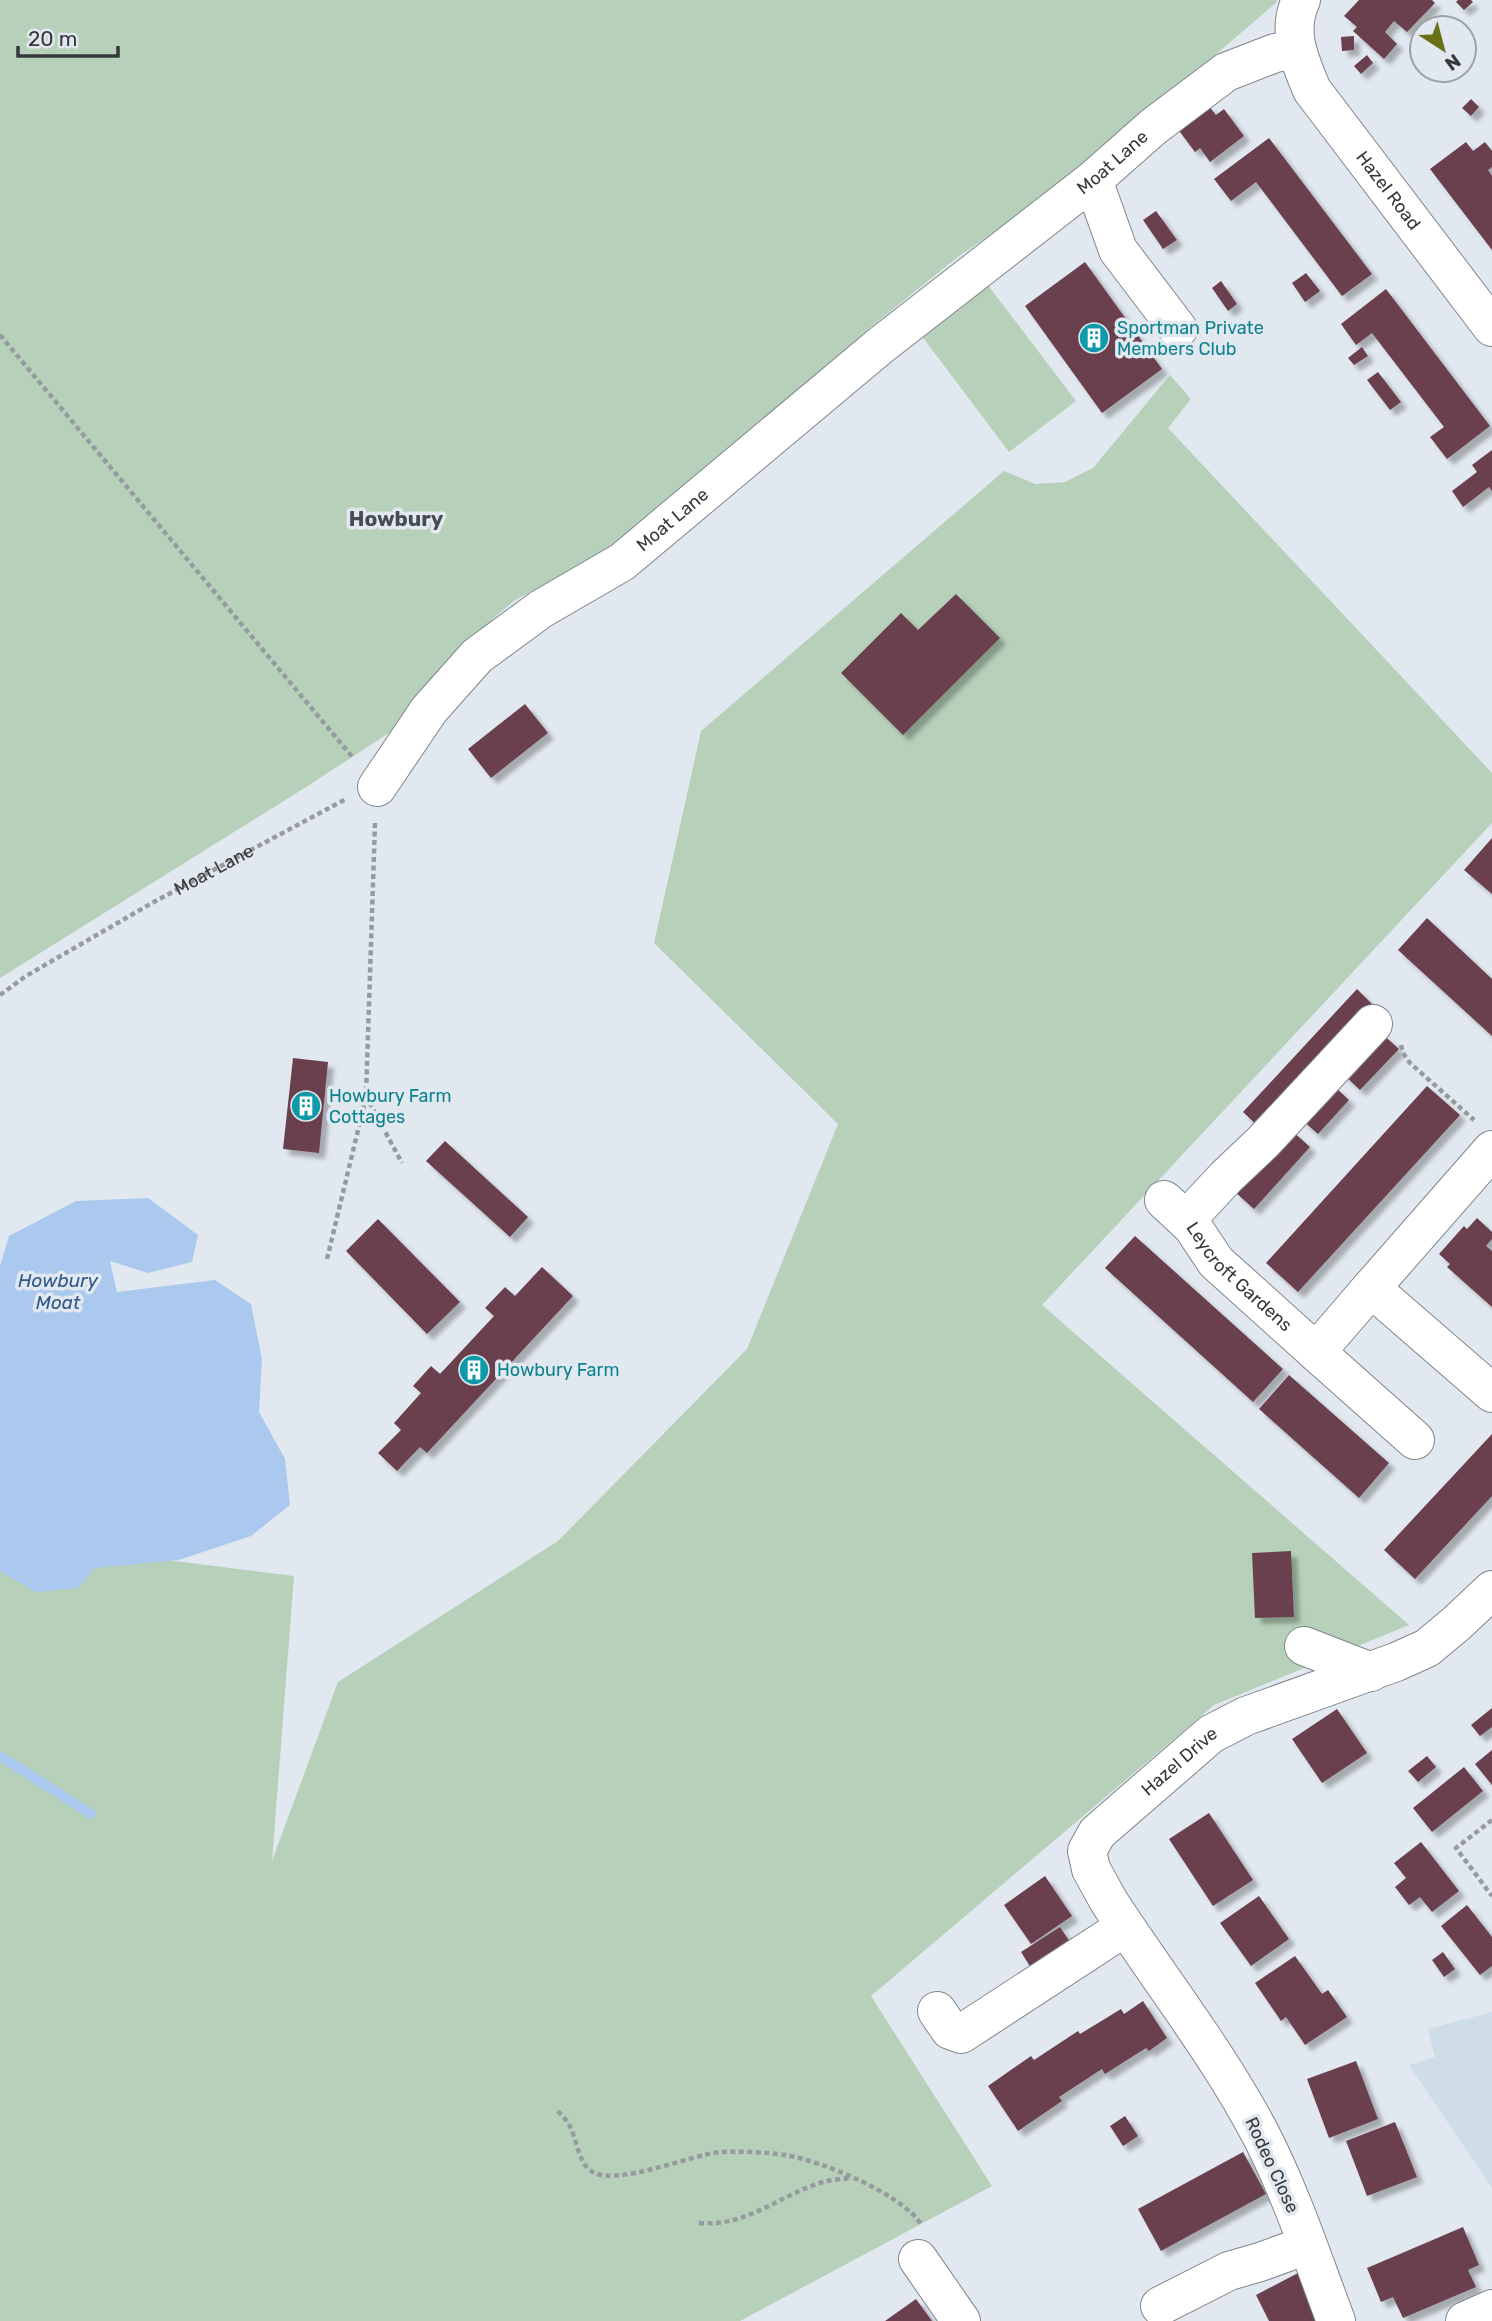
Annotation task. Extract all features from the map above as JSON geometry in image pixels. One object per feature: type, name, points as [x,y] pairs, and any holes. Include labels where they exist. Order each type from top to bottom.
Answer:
[{"type":"street","points":[[1295,50],[1295,28],[1301,0]]},
{"type":"street","name":"Moat Lane","points":[[377,787],[429,710],[477,656],[541,609],[622,562],[881,345],[1093,180],[1153,127],[1227,72],[1275,53],[1295,50]]},
{"type":"street","name":"Hazel Road","points":[[1295,50],[1312,90],[1492,327]]},
{"type":"street","points":[[1093,180],[1118,250],[1178,329]]},
{"type":"street","name":"Leycroft Gardens","points":[[1386,1033],[1226,1177],[1175,1210],[1196,1230],[1216,1262],[1415,1440]]},
{"type":"street","points":[[1316,1352],[1371,1288],[1487,1138]]},
{"type":"street","points":[[1371,1288],[1492,1393]]},
{"type":"street","name":"Hazel Drive","points":[[1234,2088],[1125,1927],[1091,1869],[1087,1851],[1097,1833],[1202,1741],[1221,1728],[1427,1648],[1492,1590]]},
{"type":"street","points":[[1304,1646],[1371,1672]]},
{"type":"street","points":[[937,2011],[950,2030],[961,2034],[1125,1927]]},
{"type":"street","name":"Rodeo Close","points":[[1234,2088],[1275,2163],[1336,2321]]},
{"type":"street","points":[[920,2242],[961,2321]]},
{"type":"street","points":[[1160,2306],[1229,2272],[1307,2245]]},
{"type":"street","points":[[1465,2321],[1492,2309]]},
{"type":"path","points":[[0,335],[377,787],[366,1096],[327,1259]]},
{"type":"path","name":"Moat Lane","points":[[0,995],[26,976],[152,903],[343,801],[377,787]]},
{"type":"path","points":[[1386,1033],[1410,1063],[1487,1138]]},
{"type":"path","points":[[366,1096],[402,1163]]},
{"type":"path","points":[[1492,1820],[1456,1847],[1492,1896]]},
{"type":"path","points":[[558,2111],[568,2123],[584,2163],[592,2172],[612,2176],[720,2152],[784,2155],[824,2166],[890,2195],[915,2214],[920,2242]]},
{"type":"path","points":[[699,2223],[719,2224],[747,2216],[822,2182],[850,2178]]},
{"type":"shaded area","points":[[1492,2012],[1492,2188],[1409,2065],[1435,2057],[1428,2029]]},
{"type":"green space","points":[[0,0],[1277,2],[1064,184],[959,256],[867,330],[787,413],[629,542],[515,600],[494,618],[392,731],[0,978]]},
{"type":"green space","points":[[984,280],[1076,401],[1009,452],[918,331]]},
{"type":"green space","points":[[1170,375],[1191,399],[1168,428],[1492,773],[1492,823],[1042,1305],[1409,1625],[1214,1705],[871,1996],[992,2186],[740,2321],[0,2321],[0,1539],[294,1576],[272,1861],[338,1682],[558,1541],[747,1349],[838,1124],[654,943],[701,731],[1004,471],[1035,484],[1065,482],[1093,468]]},
{"type":"water","name":"Howbury Moat","points":[[148,1198],[198,1235],[192,1262],[148,1273],[110,1261],[117,1292],[215,1280],[251,1304],[262,1359],[259,1412],[285,1459],[290,1505],[251,1536],[179,1560],[95,1568],[78,1588],[36,1592],[0,1571],[0,1266],[9,1236],[76,1201]]},
{"type":"building","points":[[1359,0],[1432,0],[1435,3],[1424,14],[1408,14],[1407,32],[1394,21],[1385,32],[1397,44],[1384,59],[1353,31],[1357,27],[1344,16]]},
{"type":"building","points":[[1456,2],[1473,2],[1464,10]]},
{"type":"building","points":[[1354,36],[1354,50],[1342,51],[1341,37]]},
{"type":"building","points":[[1367,55],[1373,63],[1361,74],[1354,66]]},
{"type":"building","points":[[1471,99],[1479,107],[1471,116],[1462,108]]},
{"type":"building","points":[[1208,105],[1216,115],[1224,109],[1244,136],[1210,162],[1200,148],[1195,152],[1177,128]]},
{"type":"building","points":[[1269,138],[1372,274],[1342,296],[1256,182],[1231,201],[1214,179]]},
{"type":"building","points":[[1466,142],[1473,151],[1485,142],[1492,151],[1492,167],[1488,170],[1492,176],[1492,250],[1430,169]]},
{"type":"building","points":[[1156,211],[1177,240],[1163,249],[1143,220]]},
{"type":"building","name":"Sportman Private Members Club","points":[[1085,262],[1162,369],[1102,413],[1025,306]]},
{"type":"building","points":[[1306,273],[1320,291],[1305,302],[1292,283]]},
{"type":"building","points":[[1221,281],[1237,304],[1228,311],[1212,288]]},
{"type":"building","points":[[1386,289],[1490,426],[1447,459],[1430,437],[1444,427],[1372,333],[1356,345],[1341,324]]},
{"type":"building","points":[[1362,347],[1368,356],[1354,365],[1348,358]]},
{"type":"building","points":[[1378,372],[1401,402],[1390,410],[1367,380]]},
{"type":"building","points":[[1492,450],[1492,491],[1489,487],[1463,507],[1452,491],[1477,472],[1472,465]]},
{"type":"building","points":[[956,594],[1000,638],[903,735],[841,673],[901,613],[918,630]]},
{"type":"building","points":[[525,704],[548,733],[491,778],[468,749]]},
{"type":"building","points":[[1492,838],[1492,894],[1464,870]]},
{"type":"building","points":[[1427,918],[1492,979],[1492,1036],[1398,950]]},
{"type":"building","points":[[1357,989],[1375,1007],[1262,1130],[1243,1112]]},
{"type":"building","points":[[1380,1032],[1399,1049],[1360,1090],[1342,1073]]},
{"type":"building","name":"Howbury Farm Cottages","points":[[293,1058],[328,1062],[319,1153],[283,1149]]},
{"type":"building","points":[[1334,1086],[1349,1100],[1318,1134],[1302,1120]]},
{"type":"building","points":[[1427,1086],[1460,1115],[1298,1292],[1266,1263]]},
{"type":"building","points":[[1291,1130],[1310,1147],[1254,1209],[1235,1192]]},
{"type":"building","points":[[445,1141],[528,1217],[510,1237],[426,1161]]},
{"type":"building","points":[[1477,1218],[1492,1232],[1492,1239],[1486,1246],[1492,1251],[1492,1307],[1447,1267],[1450,1264],[1439,1254],[1464,1226],[1467,1229]]},
{"type":"building","points":[[378,1219],[460,1302],[427,1334],[346,1251]]},
{"type":"building","points":[[1135,1236],[1283,1369],[1253,1402],[1105,1268]]},
{"type":"building","name":"Howbury Farm","points":[[542,1267],[573,1296],[427,1453],[420,1447],[397,1471],[378,1453],[401,1430],[394,1423],[421,1393],[413,1386],[431,1366],[440,1374],[494,1316],[485,1308],[505,1287],[515,1296]]},
{"type":"building","points":[[1289,1375],[1389,1463],[1359,1498],[1259,1409]]},
{"type":"building","points":[[1492,1434],[1492,1496],[1415,1579],[1384,1550]]},
{"type":"building","points":[[1291,1551],[1294,1617],[1255,1618],[1252,1553]]},
{"type":"building","points":[[1492,1708],[1492,1727],[1480,1736],[1471,1725]]},
{"type":"building","points":[[1337,1709],[1367,1753],[1322,1783],[1292,1739]]},
{"type":"building","points":[[1492,1750],[1492,1785],[1475,1764]]},
{"type":"building","points":[[1427,1756],[1436,1767],[1418,1782],[1408,1771]]},
{"type":"building","points":[[1464,1767],[1483,1791],[1432,1832],[1413,1808]]},
{"type":"building","points":[[1209,1813],[1253,1880],[1213,1906],[1169,1839]]},
{"type":"building","points":[[1421,1842],[1459,1891],[1432,1912],[1420,1897],[1409,1905],[1395,1887],[1406,1878],[1394,1863]]},
{"type":"building","points":[[1045,1876],[1072,1916],[1031,1944],[1004,1905]]},
{"type":"building","points":[[1259,1896],[1289,1939],[1251,1966],[1220,1923]]},
{"type":"building","points":[[1467,1905],[1492,1937],[1492,1966],[1480,1975],[1441,1926]]},
{"type":"building","points":[[1060,1927],[1072,1945],[1033,1971],[1021,1952]]},
{"type":"building","points":[[1443,1952],[1455,1969],[1444,1977],[1432,1960]]},
{"type":"building","points":[[1295,1956],[1322,1994],[1328,1990],[1347,2017],[1305,2045],[1286,2017],[1281,2021],[1255,1983]]},
{"type":"building","points":[[1143,2001],[1167,2038],[1149,2051],[1146,2048],[1105,2074],[1102,2069],[1059,2097],[1062,2101],[1018,2131],[988,2086],[1031,2056],[1034,2060],[1078,2031],[1080,2034],[1121,2009],[1124,2014]]},
{"type":"building","points":[[1356,2061],[1378,2119],[1329,2138],[1307,2079]]},
{"type":"building","points":[[1125,2116],[1138,2136],[1123,2146],[1110,2126]]},
{"type":"building","points":[[1395,2122],[1417,2177],[1367,2196],[1346,2141]]},
{"type":"building","points":[[1243,2152],[1266,2194],[1161,2251],[1138,2209]]},
{"type":"building","points":[[1463,2227],[1479,2265],[1468,2270],[1476,2287],[1403,2318],[1393,2297],[1381,2302],[1367,2268]]},
{"type":"building","points":[[1300,2272],[1325,2321],[1269,2321],[1256,2295]]},
{"type":"building","points":[[916,2299],[932,2321],[885,2321]]},
{"type":"waterway","points":[[0,1756],[91,1814]]},
{"type":"place","name":"Sportman Private Members Club","points":[[1094,338]]},
{"type":"place","name":"Howbury Farm Cottages","points":[[306,1106]]},
{"type":"place","name":"Howbury Farm","points":[[474,1370]]},
{"type":"district","name":"Howbury","points":[[396,518]]}]
